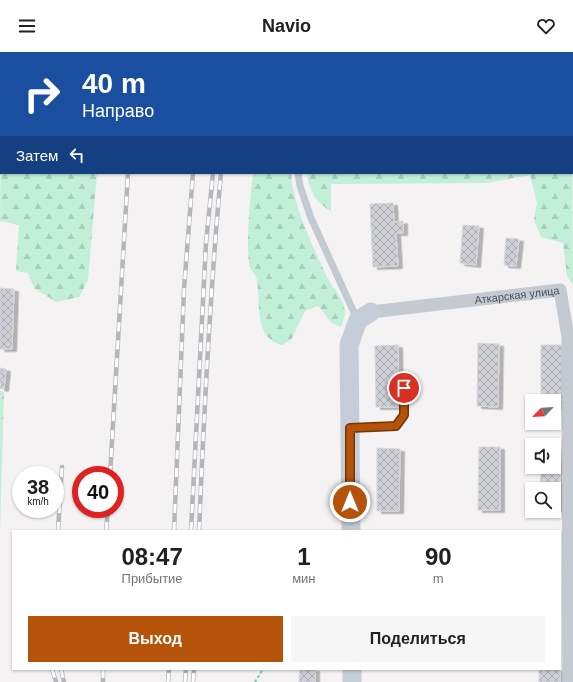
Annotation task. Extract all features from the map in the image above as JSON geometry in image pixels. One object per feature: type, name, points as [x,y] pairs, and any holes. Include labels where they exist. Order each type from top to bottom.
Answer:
[{"type":"street","name":"Аткарская улица","points":[[364,316],[560,290],[568,337],[569,682]]},
{"type":"street","points":[[351,530],[349,346],[364,316]]},
{"type":"street","points":[[352,670],[352,682]]},
{"type":"lane","points":[[298,174],[300,186],[311,218],[364,316]]},
{"type":"lane","points":[[350,428],[396,426],[404,415],[404,388]]},
{"type":"path","points":[[255,682],[262,670]]},
{"type":"green space","points":[[0,174],[97,174],[88,280],[79,297],[56,302],[34,288],[28,273],[16,271],[19,225],[0,221]]},
{"type":"green space","points":[[253,174],[291,174],[296,199],[304,226],[327,277],[343,303],[345,314],[341,327],[332,323],[318,306],[305,311],[291,340],[282,345],[273,341],[266,335],[260,318],[257,280],[249,264],[248,230]]},
{"type":"green space","points":[[307,174],[572,174],[573,285],[567,276],[563,243],[541,237],[534,220],[537,203],[530,175],[486,183],[331,184],[331,211],[317,200],[309,185]]},
{"type":"green space","points":[[0,391],[4,392],[0,532]]},
{"type":"building","points":[[393,203],[394,222],[403,221],[403,233],[396,233],[398,266],[373,267],[370,204]]},
{"type":"building","points":[[463,225],[479,226],[476,265],[460,263]]},
{"type":"building","points":[[506,238],[519,239],[516,266],[504,265]]},
{"type":"building","points":[[0,288],[14,289],[12,349],[0,349]]},
{"type":"building","points":[[478,343],[499,344],[498,407],[477,406]]},
{"type":"building","points":[[398,345],[399,407],[376,407],[375,346]]},
{"type":"building","points":[[541,345],[562,345],[563,406],[561,406],[561,394],[541,394]]},
{"type":"building","points":[[0,368],[6,369],[4,389],[0,388]]},
{"type":"building","points":[[479,447],[500,447],[500,510],[478,510]]},
{"type":"building","points":[[377,448],[400,449],[399,511],[377,511]]},
{"type":"building","points":[[541,474],[560,474],[560,482],[540,482]]},
{"type":"building","points":[[300,670],[315,670],[315,682],[299,682]]},
{"type":"building","points":[[539,670],[560,670],[560,682],[539,682]]},
{"type":"railway","points":[[111,466],[128,174]]},
{"type":"railway","points":[[174,530],[184,289],[193,174]]},
{"type":"railway","points":[[191,530],[206,243],[213,174]]},
{"type":"railway","points":[[199,530],[208,352],[221,174]]},
{"type":"railway","points":[[58,530],[59,518]]},
{"type":"railway","points":[[106,530],[107,518]]},
{"type":"railway","points":[[52,670],[56,682]]},
{"type":"railway","points":[[61,670],[64,682]]},
{"type":"railway","points":[[103,670],[103,682]]},
{"type":"railway","points":[[168,682],[169,670]]},
{"type":"railway","points":[[185,682],[186,670]]},
{"type":"railway","points":[[193,682],[194,670]]},
{"type":"route","points":[[350,502],[350,428],[396,426],[404,415],[404,388]]}]
